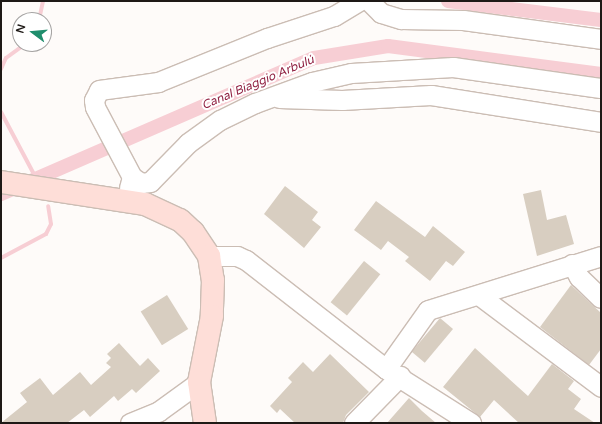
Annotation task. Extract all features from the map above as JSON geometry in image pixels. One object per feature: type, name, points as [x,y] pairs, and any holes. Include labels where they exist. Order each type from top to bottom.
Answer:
[{"type":"main road","points":[[1,182],[122,199],[145,204],[180,220],[194,232],[209,256],[214,298],[200,382],[206,423]]},
{"type":"street","points":[[359,1],[334,16],[266,38],[158,82],[100,90],[94,100],[99,117],[123,157],[132,177],[141,183],[150,182],[188,143],[220,120],[268,98],[312,82],[351,73],[453,67],[601,88]]},
{"type":"street","points":[[369,1],[381,13],[401,19],[463,20],[601,39]]},
{"type":"street","points":[[268,98],[342,100],[431,95],[601,122]]},
{"type":"street","points":[[122,199],[132,177]]},
{"type":"street","points":[[209,256],[237,256],[246,260],[393,372],[472,423]]},
{"type":"street","points":[[354,423],[393,372],[428,310],[480,296],[572,264],[601,256]]},
{"type":"street","points":[[572,264],[579,278],[601,298]]},
{"type":"street","points":[[480,296],[598,379]]},
{"type":"street","points":[[130,423],[159,411],[200,382]]},
{"type":"building","points":[[285,186],[318,212],[312,220],[321,227],[304,248],[264,214]]},
{"type":"building","points":[[541,190],[547,220],[566,215],[574,244],[537,256],[523,194]]},
{"type":"building","points":[[376,201],[425,237],[433,226],[465,252],[453,266],[446,261],[430,281],[405,261],[409,257],[388,241],[381,250],[354,230]]},
{"type":"building","points":[[364,261],[380,274],[347,315],[331,302]]},
{"type":"building","points":[[571,285],[601,313],[601,349],[589,365],[540,327]]},
{"type":"building","points":[[167,295],[188,329],[162,345],[141,311]]},
{"type":"building","points":[[440,318],[453,329],[425,363],[412,352]]},
{"type":"building","points":[[119,343],[140,366],[148,358],[160,371],[136,393],[132,389],[118,401],[114,396],[90,417],[84,410],[67,423],[1,423],[27,402],[20,393],[40,378],[53,395],[80,372],[91,385],[111,367],[106,363],[111,358],[107,354]]},
{"type":"building","points":[[475,348],[528,396],[552,364],[574,381],[568,389],[581,399],[574,409],[595,423],[519,423],[494,400],[480,417],[443,387]]},
{"type":"building","points":[[330,354],[369,392],[346,415],[343,423],[295,423],[280,409],[277,413],[270,406],[292,382],[288,378],[303,362],[313,372]]},
{"type":"building","points":[[409,398],[422,411],[436,423],[387,423]]},
{"type":"waterway","points":[[41,12],[43,1]]},
{"type":"waterway","points":[[448,1],[601,20]]},
{"type":"waterway","name":"Canal Biaggio Arbulú","points":[[1,194],[314,58],[388,46],[601,74]]},
{"type":"waterway","points":[[1,69],[6,58],[14,52]]},
{"type":"waterway","points":[[1,112],[37,180]]},
{"type":"waterway","points":[[1,258],[46,234],[51,224],[48,206]]}]
